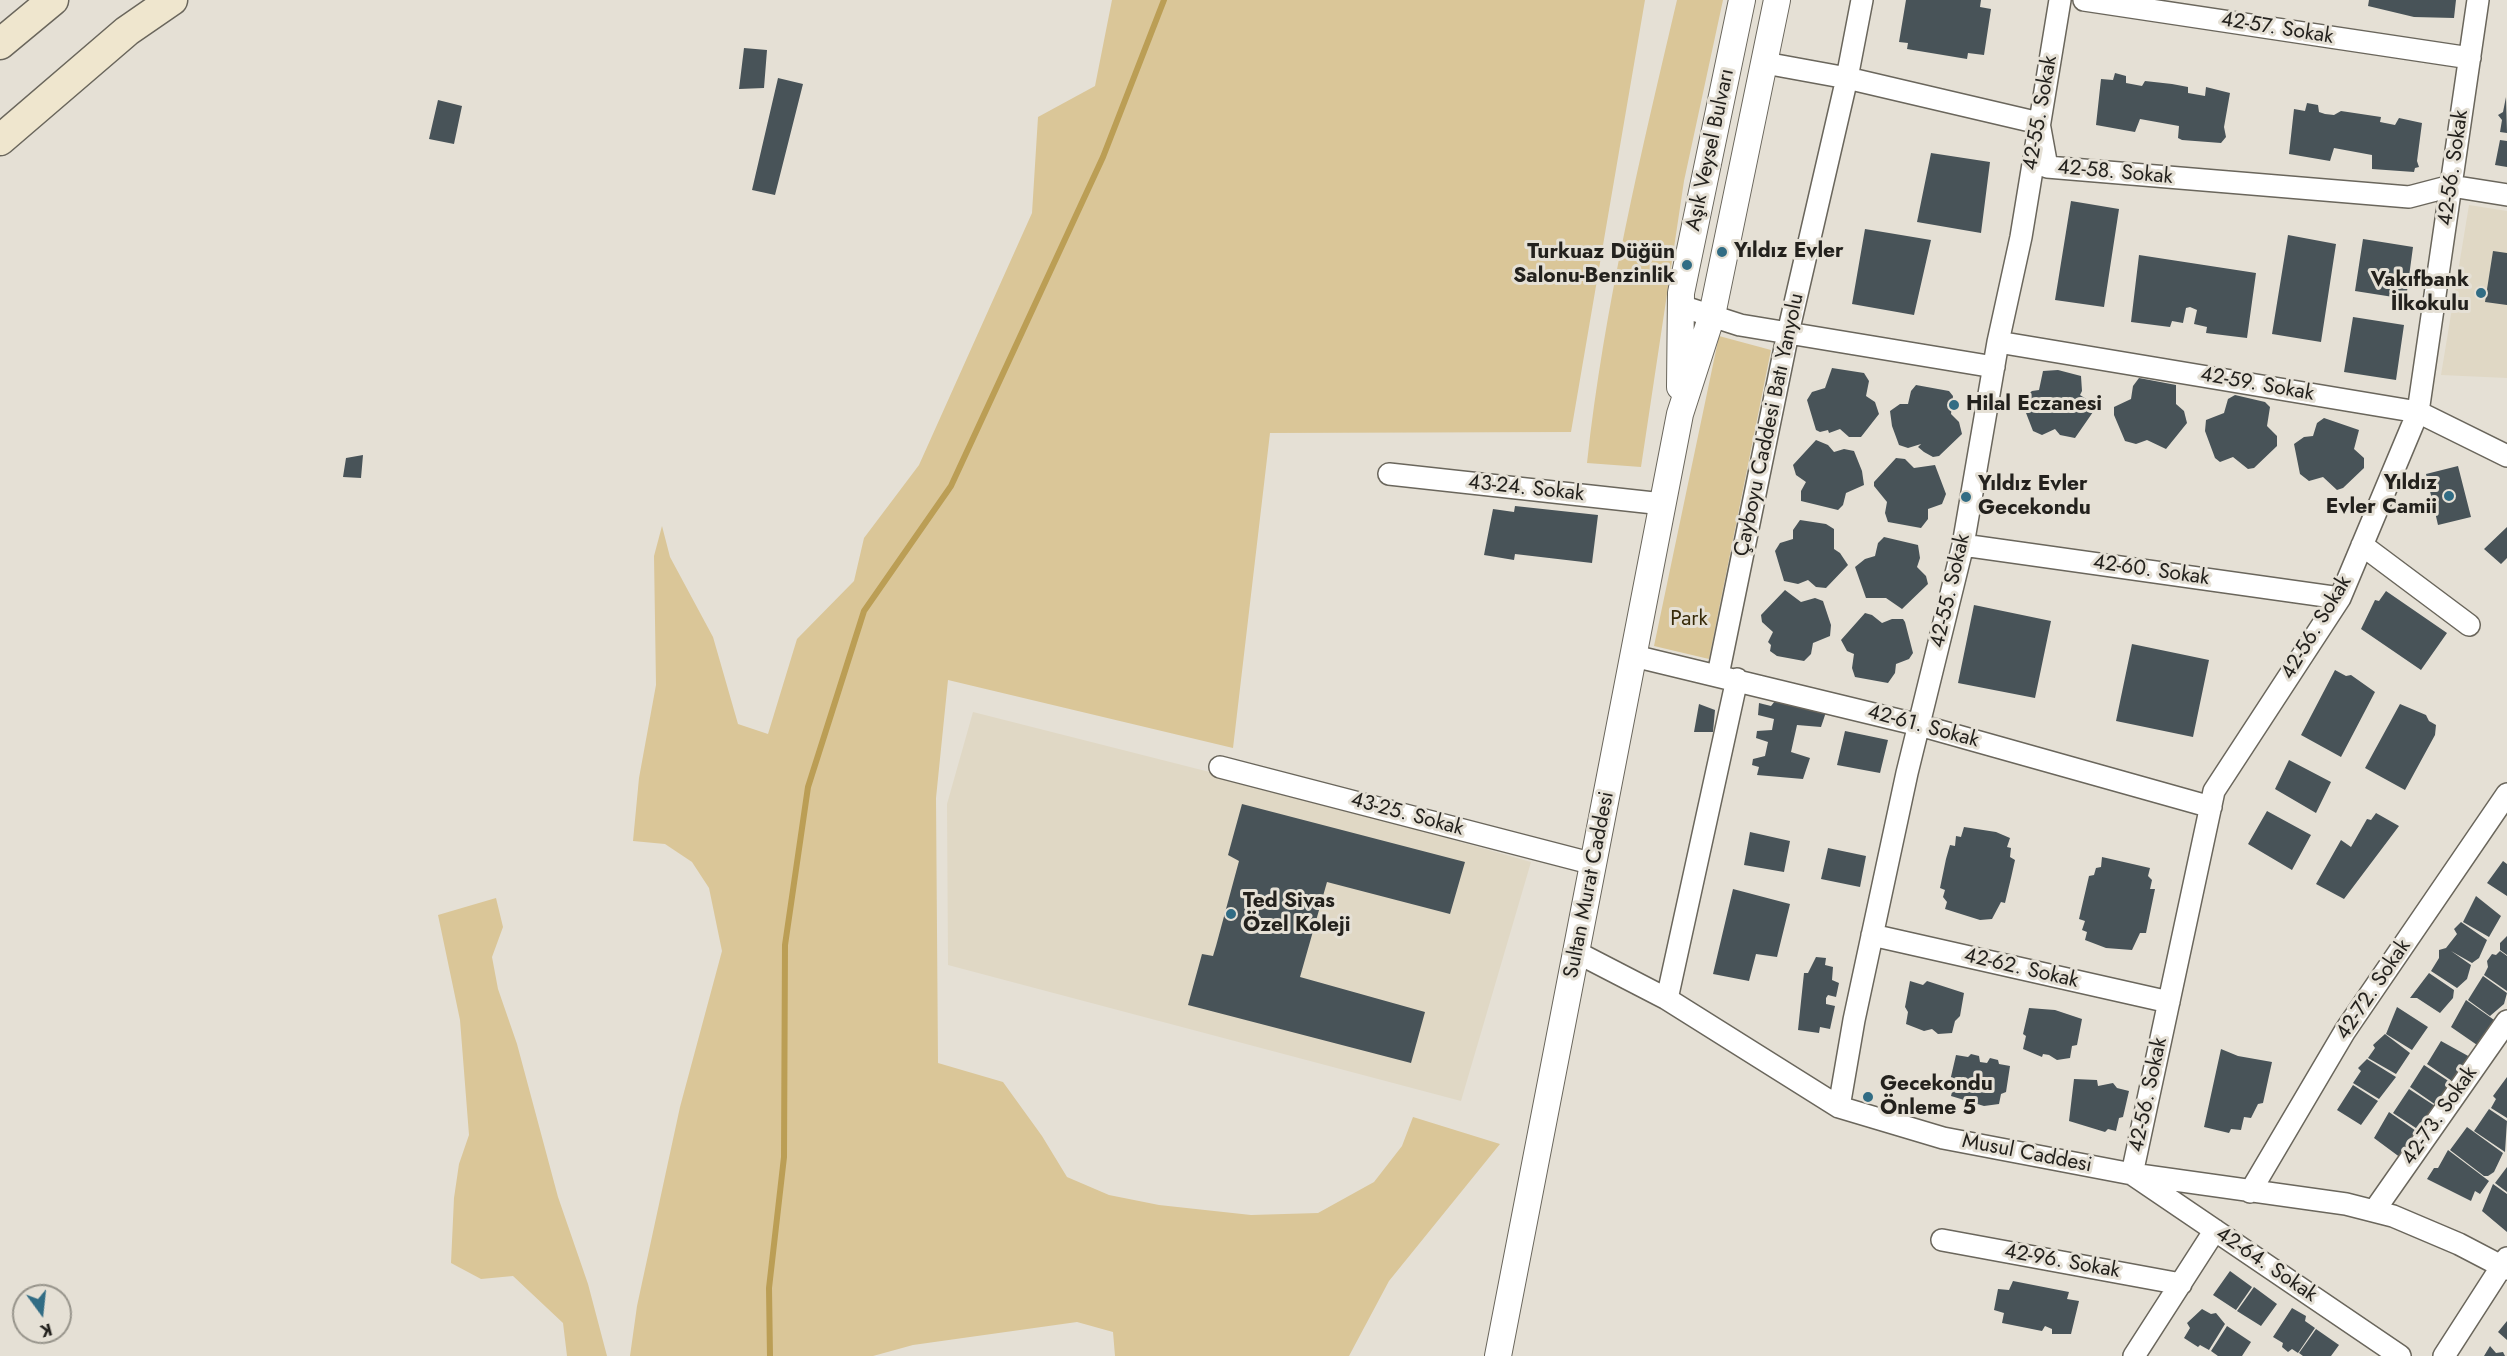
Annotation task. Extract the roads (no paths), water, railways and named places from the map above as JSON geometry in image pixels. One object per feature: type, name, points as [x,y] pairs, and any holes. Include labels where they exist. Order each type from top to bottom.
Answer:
[{"type":"main road","points":[[0,44],[52,0]]},
{"type":"main road","points":[[0,140],[127,31],[172,0]]},
{"type":"street","name":"Aşık Veysel Bulvarı","points":[[1680,414],[1681,293],[1742,0]]},
{"type":"street","name":"Aşık Veysel Bulvarı","points":[[1680,414],[1712,315],[1777,0]]},
{"type":"street","name":"Çayboyu Caddesi Batı Yanyolu","points":[[1667,999],[1788,333],[1847,78],[1862,0]]},
{"type":"street","name":"42-55. Sokak","points":[[1839,1107],[1872,935],[1919,725],[1963,545],[1998,342],[2021,237],[2061,0]]},
{"type":"street","name":"42-57. Sokak","points":[[2084,0],[2470,58]]},
{"type":"street","name":"42-56. Sokak","points":[[2132,1174],[2214,791],[2340,598],[2418,412],[2478,0]]},
{"type":"street","points":[[1765,63],[1847,78],[2039,123]]},
{"type":"street","name":"42-58. Sokak","points":[[2039,123],[2047,167],[2409,197],[2451,186],[2507,195]]},
{"type":"street","points":[[1681,306],[1740,325],[1994,367]]},
{"type":"street","name":"42-59. Sokak","points":[[1998,342],[2418,412],[2507,456]]},
{"type":"street","name":"Sultan Murat Caddesi","points":[[1498,1356],[1578,953],[1680,414]]},
{"type":"street","name":"43-24. Sokak","points":[[1389,474],[1663,504]]},
{"type":"street","name":"42-60. Sokak","points":[[1963,545],[2340,598]]},
{"type":"street","points":[[2362,545],[2469,626]]},
{"type":"street","name":"42-61. Sokak","points":[[1634,656],[1919,725],[2211,807]]},
{"type":"street","name":"43-25. Sokak","points":[[1220,766],[1594,864]]},
{"type":"street","name":"42-72. Sokak","points":[[2250,1192],[2345,1031],[2507,794]]},
{"type":"street","name":"42-62. Sokak","points":[[1872,935],[2169,1002]]},
{"type":"street","name":"Musul Caddesi","points":[[1578,953],[1667,999],[1839,1107],[1942,1138],[2132,1174],[2346,1204],[2393,1216],[2505,1264]]},
{"type":"street","name":"42-73. Sokak","points":[[2374,1211],[2507,1021]]},
{"type":"street","name":"42-64. Sokak","points":[[2132,1174],[2400,1356]]},
{"type":"street","points":[[2140,1354],[2215,1230]]},
{"type":"street","name":"42-96. Sokak","points":[[1942,1240],[2181,1284]]},
{"type":"street","points":[[2444,1356],[2505,1264]]},
{"type":"waterway","points":[[770,1356],[769,1288],[784,1157],[785,945],[808,787],[864,611],[951,486],[1103,157],[1164,0]]},
{"type":"place","name":"Yıldız Evler","points":[[1722,252]]},
{"type":"place","name":"Turkuaz Düğün Salonu-Benzinlik","points":[[1687,265]]},
{"type":"place","name":"Vakıfbank İlkokulu","points":[[2481,293]]},
{"type":"place","name":"Hilal Eczanesi","points":[[1954,405]]},
{"type":"place","name":"Yıldız Evler Camii","points":[[2449,496]]},
{"type":"place","name":"Yıldız Evler Gecekondu","points":[[1966,497]]},
{"type":"place","name":"Ted Sivas Özel Koleji","points":[[1231,914]]},
{"type":"place","name":"Gecekondu Önleme 5","points":[[1868,1097]]},
{"type":"park label","name":"Park","points":[[1689,620]]}]
